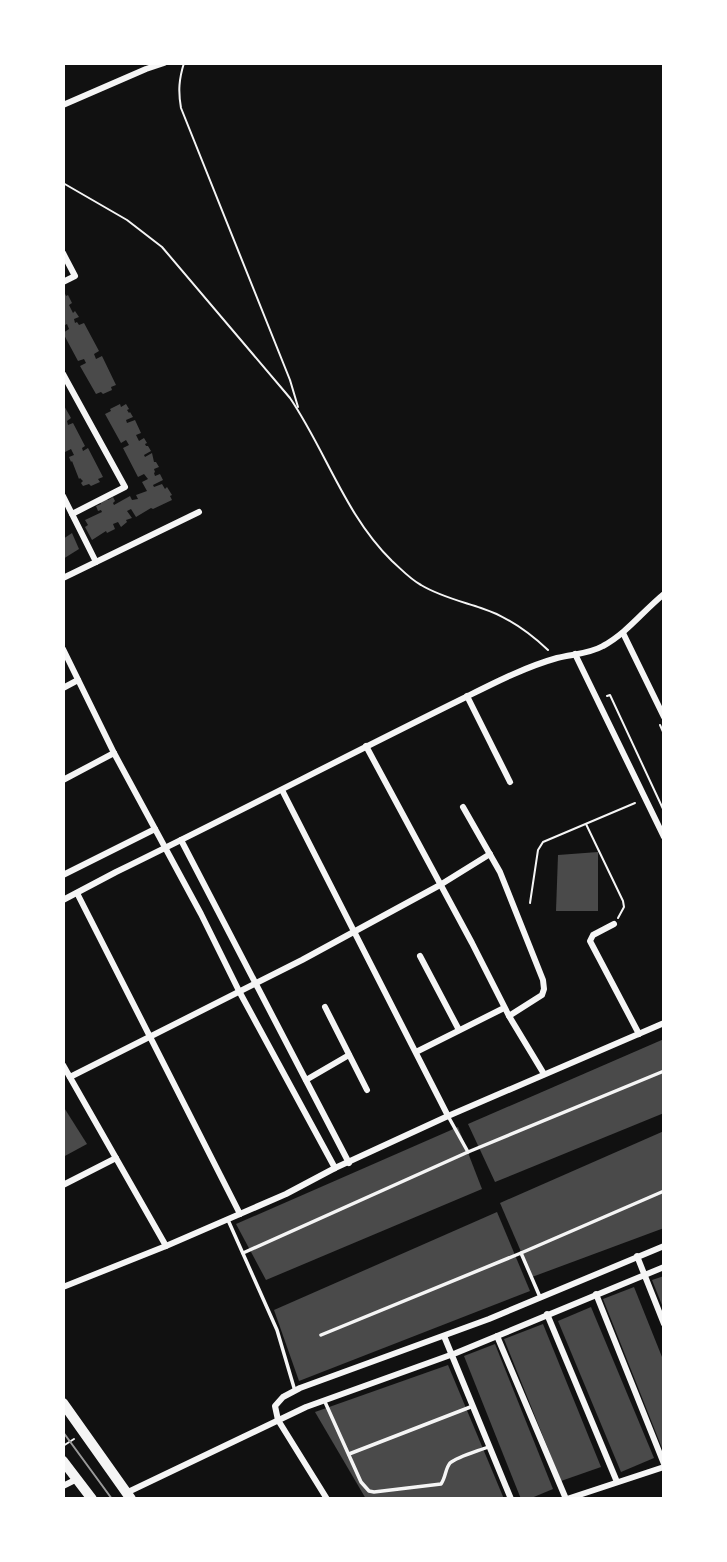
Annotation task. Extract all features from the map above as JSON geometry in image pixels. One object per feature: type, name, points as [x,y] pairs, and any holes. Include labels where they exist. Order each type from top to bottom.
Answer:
[{"type":"main road","points":[[63,1403],[128,1496]]},
{"type":"main road","points":[[63,1461],[92,1499]]},
{"type":"street","points":[[63,105],[164,63]]},
{"type":"street","points":[[63,253],[75,276],[63,282]]},
{"type":"street","points":[[63,374],[125,487],[72,514]]},
{"type":"street","points":[[63,496],[96,562]]},
{"type":"street","points":[[63,578],[199,512]]},
{"type":"street","points":[[63,900],[467,696],[557,658],[600,648],[623,633],[664,594]]},
{"type":"street","points":[[623,633],[664,717]]},
{"type":"street","points":[[63,649],[114,753],[335,1168]]},
{"type":"street","points":[[575,654],[664,837]]},
{"type":"street","points":[[63,688],[78,680]]},
{"type":"street","points":[[467,696],[510,782]]},
{"type":"street","points":[[366,747],[509,1016],[544,1074]]},
{"type":"street","points":[[63,780],[114,753]]},
{"type":"street","points":[[282,790],[447,1116]]},
{"type":"street","points":[[463,807],[500,872],[543,981],[542,995],[509,1016]]},
{"type":"street","points":[[63,875],[155,830]]},
{"type":"street","points":[[181,840],[349,1163]]},
{"type":"street","points":[[70,1077],[354,932],[440,886],[490,854]]},
{"type":"street","points":[[77,893],[240,1214]]},
{"type":"street","points":[[614,924],[593,935],[590,941],[639,1034]]},
{"type":"street","points":[[420,956],[459,1030]]},
{"type":"street","points":[[325,1007],[367,1090]]},
{"type":"street","points":[[416,1052],[505,1008]]},
{"type":"street","points":[[63,1287],[228,1220],[447,1116],[664,1023]]},
{"type":"street","points":[[306,1080],[349,1055]]},
{"type":"street","points":[[63,1065],[166,1246]]},
{"type":"street","points":[[63,1185],[116,1158]]},
{"type":"street","points":[[327,1499],[278,1420],[275,1406],[283,1397],[489,1320],[664,1246]]},
{"type":"street","points":[[636,1256],[664,1324]]},
{"type":"street","points":[[128,1496],[278,1420],[324,1400],[451,1354],[664,1267]]},
{"type":"street","points":[[497,1336],[567,1499],[664,1466],[596,1294]]},
{"type":"street","points":[[547,1314],[617,1482]]},
{"type":"street","points":[[444,1336],[512,1499]]},
{"type":"street","points":[[63,1486],[76,1479]]},
{"type":"lane","points":[[243,1253],[468,1152],[664,1071]]},
{"type":"lane","points":[[447,1116],[468,1152]]},
{"type":"lane","points":[[320,1335],[522,1253],[664,1191]]},
{"type":"lane","points":[[228,1220],[276,1330],[295,1391]]},
{"type":"lane","points":[[522,1253],[540,1297]]},
{"type":"lane","points":[[324,1400],[366,1489],[374,1492],[441,1484],[451,1462],[490,1446]]},
{"type":"lane","points":[[349,1454],[473,1406]]},
{"type":"path","points":[[184,63],[178,91],[181,108],[300,411]]},
{"type":"path","points":[[63,183],[127,220],[162,247],[300,411],[357,518],[377,545],[401,570],[438,594],[502,617],[540,642],[557,658]]},
{"type":"path","points":[[597,700],[610,695],[664,811]]},
{"type":"path","points":[[659,800],[664,798]]},
{"type":"path","points":[[530,903],[540,846],[547,840],[646,799]]},
{"type":"path","points":[[586,823],[623,901],[622,912],[614,924]]},
{"type":"path","points":[[63,1446],[84,1432]]},
{"type":"building","points":[[63,289],[72,303],[69,305],[73,313],[75,311],[79,317],[74,319],[75,323],[84,323],[99,351],[94,354],[96,359],[102,356],[116,385],[103,394],[96,394],[80,366],[86,363],[84,359],[78,361],[63,333],[69,329],[67,324],[63,326]]},
{"type":"building","points":[[63,404],[71,418],[67,421],[68,425],[73,423],[85,446],[83,451],[88,448],[103,477],[98,479],[100,482],[91,486],[83,486],[83,481],[79,479],[69,457],[74,455],[71,449],[65,452],[63,448]]},
{"type":"building","points":[[120,404],[121,407],[126,404],[133,417],[126,420],[127,423],[135,420],[141,433],[136,435],[139,441],[144,438],[151,451],[144,455],[145,457],[152,453],[154,462],[159,467],[154,469],[154,473],[155,476],[160,474],[163,480],[153,485],[154,487],[162,484],[165,489],[167,487],[172,500],[136,517],[131,509],[127,511],[132,518],[126,520],[121,527],[118,522],[113,524],[115,529],[92,540],[85,527],[88,525],[85,520],[102,512],[98,511],[96,506],[101,504],[100,502],[113,497],[114,505],[130,496],[132,500],[138,499],[136,495],[147,491],[142,482],[148,479],[144,474],[138,477],[123,448],[129,445],[126,440],[121,443],[105,414]]},
{"type":"building","points":[[72,533],[79,549],[63,559],[63,539]]},
{"type":"building","points":[[598,852],[598,911],[556,911],[558,855]]},
{"type":"building","points":[[664,1039],[664,1113],[495,1182],[468,1124]]},
{"type":"building","points":[[63,1106],[87,1144],[63,1157]]},
{"type":"building","points":[[458,1127],[482,1189],[266,1280],[236,1224]]},
{"type":"building","points":[[664,1131],[664,1228],[532,1277],[500,1203]]},
{"type":"building","points":[[497,1212],[530,1291],[299,1381],[274,1310]]},
{"type":"building","points":[[664,1276],[664,1310],[652,1280]]},
{"type":"building","points":[[634,1287],[664,1362],[662,1448],[603,1299]]},
{"type":"building","points":[[591,1307],[654,1458],[621,1472],[558,1321]]},
{"type":"building","points":[[543,1324],[601,1467],[561,1481],[504,1339]]},
{"type":"building","points":[[495,1344],[553,1489],[529,1499],[521,1499],[464,1356]]},
{"type":"building","points":[[448,1365],[504,1499],[366,1499],[315,1412]]},
{"type":"tram line","points":[[63,1432],[112,1499]]}]
